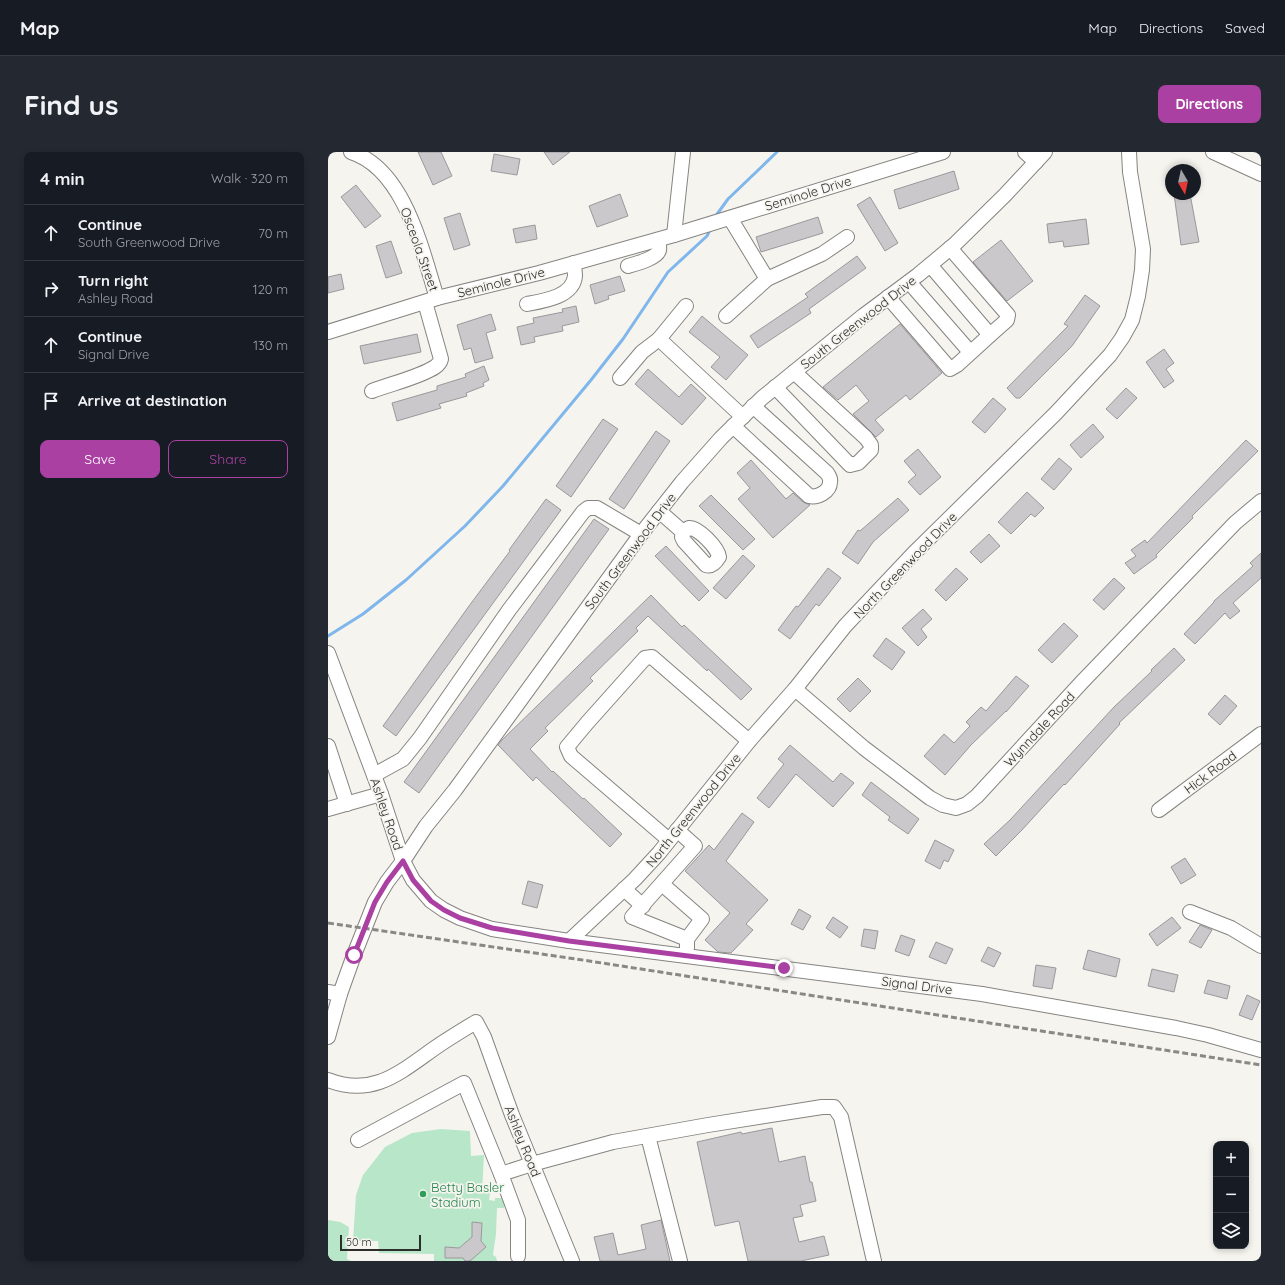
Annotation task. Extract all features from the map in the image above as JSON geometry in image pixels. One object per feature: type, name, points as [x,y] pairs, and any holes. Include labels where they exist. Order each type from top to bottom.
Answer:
[{"type":"street","name":"Osceola Street","points":[[351,152],[371,161],[389,179],[401,196],[412,220],[431,300],[441,359],[435,367],[372,391]]},
{"type":"street","points":[[674,235],[683,152]]},
{"type":"street","name":"Seminole Drive","points":[[328,332],[431,300],[574,263],[718,222],[904,158],[943,152]]},
{"type":"street","points":[[1025,152],[1041,157]]},
{"type":"street","name":"North Greenwood Drive","points":[[569,941],[640,874],[749,741],[795,690],[845,626],[913,554],[1056,413],[1110,355],[1132,320],[1142,270],[1143,249],[1130,172],[1129,152]]},
{"type":"street","points":[[1213,152],[1261,174]]},
{"type":"street","name":"South Greenwood Drive","points":[[328,1037],[334,993],[354,955],[375,902],[387,882],[426,826],[455,790],[640,534],[682,482],[753,406],[950,248],[984,217],[1041,157]]},
{"type":"street","points":[[718,222],[767,279]]},
{"type":"street","points":[[726,316],[767,279],[822,254],[847,237]]},
{"type":"street","points":[[628,266],[649,259],[658,253],[660,250],[658,240]]},
{"type":"street","points":[[888,297],[950,369],[957,365],[1007,320],[1008,315],[950,248]]},
{"type":"street","points":[[527,304],[546,300],[564,293],[571,287],[575,274],[574,263]]},
{"type":"street","points":[[930,265],[990,335]]},
{"type":"street","points":[[909,282],[970,352]]},
{"type":"street","points":[[620,378],[642,352],[659,339],[686,306]]},
{"type":"street","points":[[659,339],[809,496],[814,497],[820,495],[830,486],[831,480],[827,473],[753,406]]},
{"type":"street","points":[[775,387],[850,465],[858,463],[871,450],[871,445],[866,438],[794,372]]},
{"type":"street","name":"Wynndale Road","points":[[795,690],[864,748],[930,798],[943,805],[956,808],[967,804],[977,796],[1082,682],[1235,523],[1261,501]]},
{"type":"street","points":[[374,776],[403,759],[416,743],[509,610],[583,512],[588,508],[597,508],[640,534]]},
{"type":"street","points":[[659,511],[683,532]]},
{"type":"street","name":"Ashley Road","points":[[328,653],[381,794],[403,861],[413,880],[431,901],[460,918],[492,928],[569,941]]},
{"type":"street","points":[[687,939],[632,917],[694,846],[673,835],[571,756],[568,747],[586,723],[645,658],[652,657],[749,741]]},
{"type":"street","name":"Hick Road","points":[[1159,810],[1261,734]]},
{"type":"street","points":[[328,746],[347,804]]},
{"type":"street","points":[[328,809],[381,794]]},
{"type":"street","points":[[662,884],[702,919],[687,939],[687,956]]},
{"type":"street","points":[[624,890],[643,906]]},
{"type":"street","points":[[1190,912],[1231,928],[1261,946]]},
{"type":"street","name":"Signal Drive","points":[[569,941],[982,994],[1176,1028],[1208,1035],[1261,1050]]},
{"type":"street","name":"Ashley Road","points":[[328,1080],[338,1084],[354,1086],[369,1085],[384,1081],[398,1074],[446,1040],[476,1022],[484,1037],[512,1115],[572,1261]]},
{"type":"street","points":[[358,1140],[464,1083],[518,1220],[518,1256]]},
{"type":"street","points":[[501,1174],[613,1142],[834,1106],[841,1116],[874,1261]]},
{"type":"street","points":[[648,1136],[680,1261]]},
{"type":"green space","name":"Betty Basler Stadium","points":[[441,1129],[470,1131],[471,1156],[484,1155],[482,1193],[490,1193],[489,1200],[495,1201],[495,1198],[505,1198],[504,1208],[497,1208],[496,1234],[493,1255],[496,1257],[497,1261],[434,1261],[434,1254],[379,1253],[378,1241],[353,1241],[356,1195],[363,1175],[385,1147],[412,1133]]},
{"type":"green space","points":[[328,1220],[340,1222],[349,1227],[347,1259],[351,1261],[328,1261]]},
{"type":"building","points":[[418,152],[441,152],[452,176],[433,185]]},
{"type":"building","points":[[544,152],[570,152],[553,165]]},
{"type":"building","points":[[494,154],[520,159],[517,175],[491,171]]},
{"type":"building","points":[[954,171],[959,189],[899,209],[894,190]]},
{"type":"building","points":[[356,185],[381,216],[365,228],[341,197]]},
{"type":"building","points":[[620,194],[628,216],[597,227],[589,206]]},
{"type":"building","points":[[870,197],[898,243],[885,251],[857,205]]},
{"type":"building","points":[[1175,200],[1191,200],[1199,242],[1181,245]]},
{"type":"building","points":[[460,213],[470,245],[454,250],[444,218]]},
{"type":"building","points":[[818,217],[823,233],[761,252],[756,237]]},
{"type":"building","points":[[1086,219],[1089,244],[1064,247],[1063,241],[1049,243],[1047,224]]},
{"type":"building","points":[[535,225],[537,239],[516,243],[513,229]]},
{"type":"building","points":[[1001,240],[1033,281],[1007,301],[973,262]]},
{"type":"building","points":[[391,241],[402,273],[386,278],[376,246]]},
{"type":"building","points":[[857,256],[866,268],[809,309],[811,313],[758,348],[750,336],[808,297],[805,294]]},
{"type":"building","points":[[341,274],[344,289],[328,293],[328,277]]},
{"type":"building","points":[[620,276],[625,291],[608,296],[609,299],[595,304],[590,285]]},
{"type":"building","points":[[1085,295],[1100,306],[1072,346],[1020,398],[1016,398],[1007,388],[1068,326],[1064,324]]},
{"type":"building","points":[[576,306],[579,322],[562,326],[563,331],[534,337],[535,342],[521,345],[517,327],[534,323],[533,318],[563,312],[562,309]]},
{"type":"building","points":[[491,314],[496,330],[486,333],[493,358],[475,363],[471,348],[464,350],[457,325]]},
{"type":"building","points":[[702,316],[748,355],[726,380],[711,367],[720,357],[689,332]]},
{"type":"building","points":[[900,324],[942,373],[910,400],[906,395],[875,420],[884,430],[876,437],[853,414],[869,401],[856,385],[838,400],[823,387]]},
{"type":"building","points":[[417,334],[421,352],[364,364],[360,346]]},
{"type":"building","points":[[1164,349],[1174,363],[1166,369],[1174,381],[1164,388],[1146,362]]},
{"type":"building","points":[[484,366],[489,380],[483,383],[484,386],[466,393],[467,396],[439,404],[441,408],[397,421],[392,403],[437,390],[437,386],[466,377],[465,374]]},
{"type":"building","points":[[648,369],[679,397],[691,384],[706,398],[682,425],[635,384]]},
{"type":"building","points":[[1126,388],[1137,398],[1117,419],[1106,409]]},
{"type":"building","points":[[993,398],[1006,409],[985,433],[972,422]]},
{"type":"building","points":[[603,419],[618,429],[571,497],[556,486]]},
{"type":"building","points":[[1093,424],[1104,437],[1081,458],[1070,445]]},
{"type":"building","points":[[656,431],[670,441],[624,509],[609,499]]},
{"type":"building","points":[[1246,440],[1258,451],[1192,516],[1193,518],[1156,555],[1157,557],[1134,574],[1125,563],[1136,556],[1131,550],[1145,540],[1147,543]]},
{"type":"building","points":[[918,449],[941,477],[920,495],[908,482],[916,475],[904,461]]},
{"type":"building","points":[[1059,458],[1072,469],[1054,490],[1041,479]]},
{"type":"building","points":[[751,460],[786,499],[793,493],[803,502],[810,505],[773,538],[738,499],[750,488],[737,473]]},
{"type":"building","points":[[1027,492],[1044,508],[1035,517],[1031,514],[1011,534],[998,522]]},
{"type":"building","points":[[711,495],[755,539],[743,550],[699,506]]},
{"type":"building","points":[[898,498],[909,510],[873,542],[858,564],[842,553],[858,530],[860,531]]},
{"type":"building","points":[[546,499],[561,510],[396,736],[383,726]]},
{"type":"building","points":[[594,519],[609,529],[419,793],[404,782]]},
{"type":"building","points":[[989,534],[1000,546],[981,563],[970,552]]},
{"type":"building","points":[[666,546],[709,591],[699,601],[655,556]]},
{"type":"building","points":[[1261,553],[1261,578],[1233,603],[1240,611],[1230,619],[1225,613],[1195,644],[1184,634],[1214,601],[1253,566],[1250,563]]},
{"type":"building","points":[[743,555],[755,566],[726,599],[713,588]]},
{"type":"building","points":[[828,568],[841,578],[819,606],[816,604],[790,639],[778,630]]},
{"type":"building","points":[[956,568],[968,579],[946,601],[935,590]]},
{"type":"building","points":[[1114,578],[1125,588],[1104,610],[1093,600]]},
{"type":"building","points":[[651,595],[682,627],[684,625],[752,689],[741,700],[708,669],[707,671],[648,616],[636,628],[638,631],[590,678],[593,681],[545,728],[548,731],[530,749],[552,772],[553,771],[583,799],[584,798],[622,834],[610,847],[536,777],[533,781],[498,745]]},
{"type":"building","points":[[923,609],[932,619],[921,629],[927,637],[918,646],[902,628]]},
{"type":"building","points":[[1064,623],[1078,636],[1052,663],[1038,650]]},
{"type":"building","points":[[886,638],[905,652],[892,670],[873,656]]},
{"type":"building","points":[[1174,648],[1185,660],[1119,723],[1120,724],[1065,785],[1064,784],[996,856],[984,844],[1010,820],[1114,707]]},
{"type":"building","points":[[1016,676],[1029,686],[1006,712],[971,745],[945,775],[924,756],[944,734],[954,743],[970,726],[966,722],[981,707],[986,711]]},
{"type":"building","points":[[858,678],[871,691],[850,712],[837,699]]},
{"type":"building","points":[[1225,695],[1237,706],[1220,725],[1208,714]]},
{"type":"building","points":[[790,745],[833,782],[841,773],[854,783],[833,807],[796,774],[769,808],[757,798],[784,764],[778,759]]},
{"type":"building","points":[[871,782],[919,819],[908,834],[888,820],[890,817],[862,795]]},
{"type":"building","points":[[742,813],[754,822],[726,861],[768,900],[746,924],[753,930],[731,953],[718,952],[705,940],[730,913],[685,871],[709,845],[714,850]]},
{"type":"building","points":[[935,840],[954,850],[948,862],[944,860],[940,869],[925,861]]},
{"type":"building","points":[[1185,858],[1196,875],[1181,884],[1171,867]]},
{"type":"building","points":[[528,881],[543,885],[537,908],[522,904]]},
{"type":"building","points":[[799,909],[811,916],[803,930],[791,924]]},
{"type":"building","points":[[833,917],[848,927],[840,938],[826,928]]},
{"type":"building","points":[[1172,917],[1181,928],[1157,946],[1149,934]]},
{"type":"building","points":[[1200,925],[1212,930],[1201,948],[1189,942]]},
{"type":"building","points":[[864,929],[878,931],[875,949],[861,946]]},
{"type":"building","points":[[901,935],[915,940],[909,956],[895,951]]},
{"type":"building","points":[[936,942],[953,949],[946,964],[929,957]]},
{"type":"building","points":[[988,947],[1001,953],[994,967],[981,961]]},
{"type":"building","points":[[1088,950],[1120,959],[1116,977],[1083,969]]},
{"type":"building","points":[[1036,965],[1056,968],[1052,989],[1033,986]]},
{"type":"building","points":[[1152,969],[1178,975],[1174,992],[1148,986]]},
{"type":"building","points":[[1208,980],[1230,986],[1227,999],[1204,993]]},
{"type":"building","points":[[1247,995],[1260,1001],[1252,1020],[1239,1015]]},
{"type":"building","points":[[772,1128],[779,1162],[805,1156],[810,1182],[812,1182],[816,1201],[800,1205],[803,1216],[793,1218],[799,1242],[824,1236],[829,1255],[801,1261],[748,1261],[739,1221],[715,1226],[697,1142],[741,1132],[742,1134]]},
{"type":"building","points":[[661,1220],[670,1261],[600,1261],[594,1237],[613,1233],[618,1255],[646,1249],[641,1225]]},
{"type":"building","points":[[472,1222],[482,1223],[481,1241],[486,1247],[470,1261],[465,1261],[463,1258],[445,1258],[445,1247],[459,1248],[472,1237]]},
{"type":"waterway","points":[[715,217],[728,199],[777,152]]},
{"type":"waterway","points":[[328,636],[363,614],[406,580],[465,526],[503,486],[623,339],[668,272],[707,236],[710,230]]},
{"type":"railway","points":[[328,923],[576,959],[1261,1065]]},
{"type":"place","name":"Betty Basler Stadium","points":[[423,1194]]},
{"type":"route","points":[[354,955],[375,902],[387,882],[403,861],[413,880],[431,901],[460,918],[492,928],[569,941],[784,968]]}]
